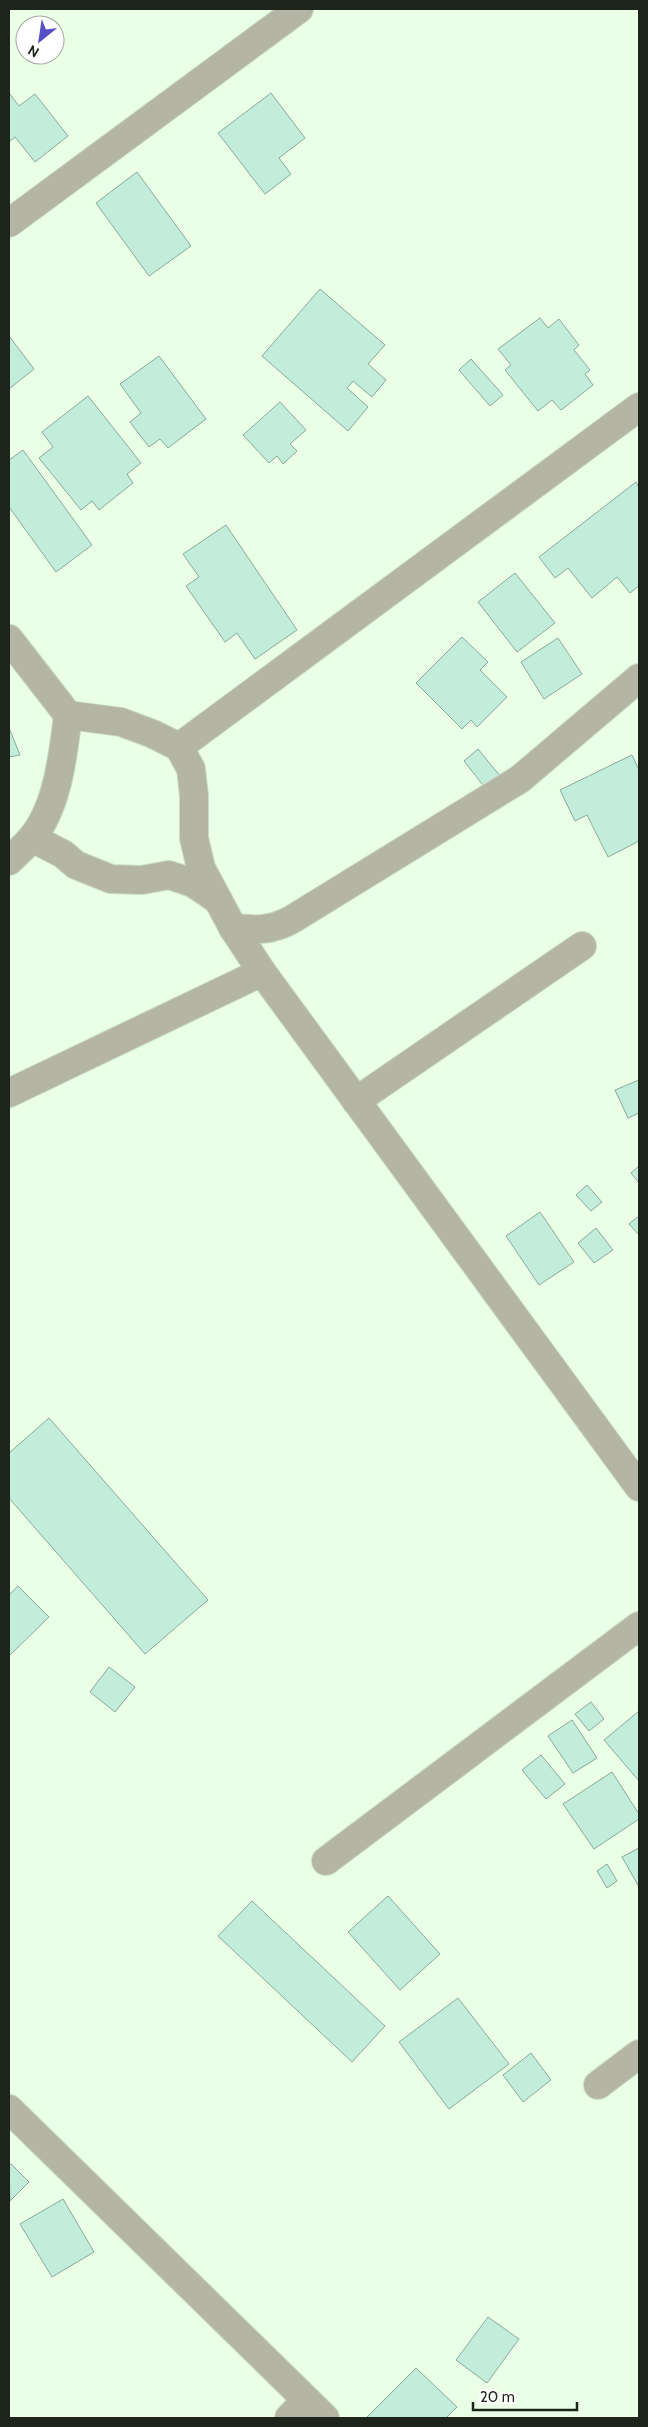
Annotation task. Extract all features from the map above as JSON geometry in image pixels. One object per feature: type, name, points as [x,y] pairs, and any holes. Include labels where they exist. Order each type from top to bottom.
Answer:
[{"type":"street","points":[[9,223],[299,9]]},
{"type":"street","points":[[180,747],[639,407]]},
{"type":"street","points":[[9,639],[68,715],[121,722],[180,747],[191,769],[194,796],[194,838],[201,868],[233,928],[262,972],[639,1487]]},
{"type":"street","points":[[233,928],[262,930],[276,928],[520,779],[639,678]]},
{"type":"street","points":[[9,861],[32,838],[48,810],[59,775],[68,715]]},
{"type":"street","points":[[32,838],[63,854],[76,865],[111,879],[142,880],[169,876],[193,883],[218,901]]},
{"type":"street","points":[[356,1101],[582,946]]},
{"type":"street","points":[[9,1093],[262,972]]},
{"type":"street","points":[[326,1862],[639,1626]]},
{"type":"street","points":[[598,2085],[639,2054]]},
{"type":"street","points":[[9,2109],[242,2334],[306,2413]]},
{"type":"building","points":[[9,93],[19,106],[35,94],[68,136],[35,162],[15,137],[9,142]]},
{"type":"building","points":[[271,93],[305,138],[279,158],[291,174],[265,194],[218,133]]},
{"type":"building","points":[[137,172],[191,246],[149,276],[96,203]]},
{"type":"building","points":[[320,289],[385,345],[368,364],[386,380],[372,397],[353,381],[347,388],[368,407],[348,431],[262,356]]},
{"type":"building","points":[[540,318],[548,328],[559,319],[579,345],[574,350],[590,370],[585,374],[593,385],[561,410],[552,400],[538,411],[505,370],[511,365],[498,349]]},
{"type":"building","points":[[9,336],[34,369],[9,389]]},
{"type":"building","points":[[159,356],[206,419],[168,448],[160,439],[149,447],[130,422],[141,413],[120,384]]},
{"type":"building","points":[[471,359],[503,395],[490,406],[459,370]]},
{"type":"building","points":[[88,396],[141,463],[127,474],[133,483],[99,510],[92,501],[81,510],[39,458],[53,447],[42,432]]},
{"type":"building","points":[[280,402],[306,430],[290,444],[297,451],[283,464],[277,456],[269,463],[243,435]]},
{"type":"building","points":[[23,450],[92,545],[56,572],[9,507],[9,460]]},
{"type":"building","points":[[636,482],[639,487],[639,586],[630,593],[617,577],[592,598],[568,568],[555,578],[539,557]]},
{"type":"building","points":[[226,525],[297,630],[255,659],[237,633],[225,642],[186,586],[199,577],[183,554]]},
{"type":"building","points":[[515,573],[555,623],[517,652],[478,602]]},
{"type":"building","points":[[462,637],[488,662],[480,670],[507,697],[477,727],[471,720],[462,729],[416,683]]},
{"type":"building","points":[[558,638],[582,674],[544,699],[521,662]]},
{"type":"building","points":[[9,728],[20,755],[9,757]]},
{"type":"building","points":[[478,749],[501,777],[486,789],[464,761]]},
{"type":"building","points":[[632,755],[639,770],[639,841],[608,857],[587,815],[575,821],[560,790]]},
{"type":"building","points":[[639,1080],[639,1113],[628,1118],[615,1090]]},
{"type":"building","points":[[639,1166],[639,1183],[631,1173]]},
{"type":"building","points":[[587,1185],[602,1202],[591,1211],[576,1195]]},
{"type":"building","points":[[540,1212],[574,1262],[539,1285],[506,1236]]},
{"type":"building","points":[[639,1216],[639,1235],[629,1224]]},
{"type":"building","points":[[596,1228],[613,1250],[594,1263],[578,1243]]},
{"type":"building","points":[[49,1418],[208,1600],[145,1654],[9,1498],[9,1453]]},
{"type":"building","points":[[18,1586],[49,1617],[9,1656],[9,1595]]},
{"type":"building","points":[[109,1667],[135,1687],[115,1712],[90,1692]]},
{"type":"building","points":[[591,1702],[604,1719],[589,1731],[575,1714]]},
{"type":"building","points":[[639,1711],[639,1781],[604,1740]]},
{"type":"building","points":[[572,1720],[597,1758],[573,1773],[548,1736]]},
{"type":"building","points":[[541,1755],[565,1784],[546,1799],[522,1770]]},
{"type":"building","points":[[612,1772],[639,1814],[639,1819],[594,1849],[563,1804]]},
{"type":"building","points":[[639,1848],[639,1887],[622,1857]]},
{"type":"building","points":[[607,1864],[617,1881],[607,1888],[597,1871]]},
{"type":"building","points":[[388,1896],[440,1954],[400,1990],[348,1932]]},
{"type":"building","points":[[252,1901],[385,2026],[352,2062],[218,1936]]},
{"type":"building","points":[[458,1998],[509,2064],[449,2109],[399,2042]]},
{"type":"building","points":[[531,2053],[551,2080],[523,2102],[503,2075]]},
{"type":"building","points":[[11,2164],[29,2182],[10,2201],[9,2165]]},
{"type":"building","points":[[63,2199],[94,2252],[52,2277],[20,2224]]},
{"type":"building","points":[[488,2317],[519,2339],[487,2383],[456,2360]]},
{"type":"building","points":[[416,2368],[457,2407],[446,2418],[366,2418]]}]
